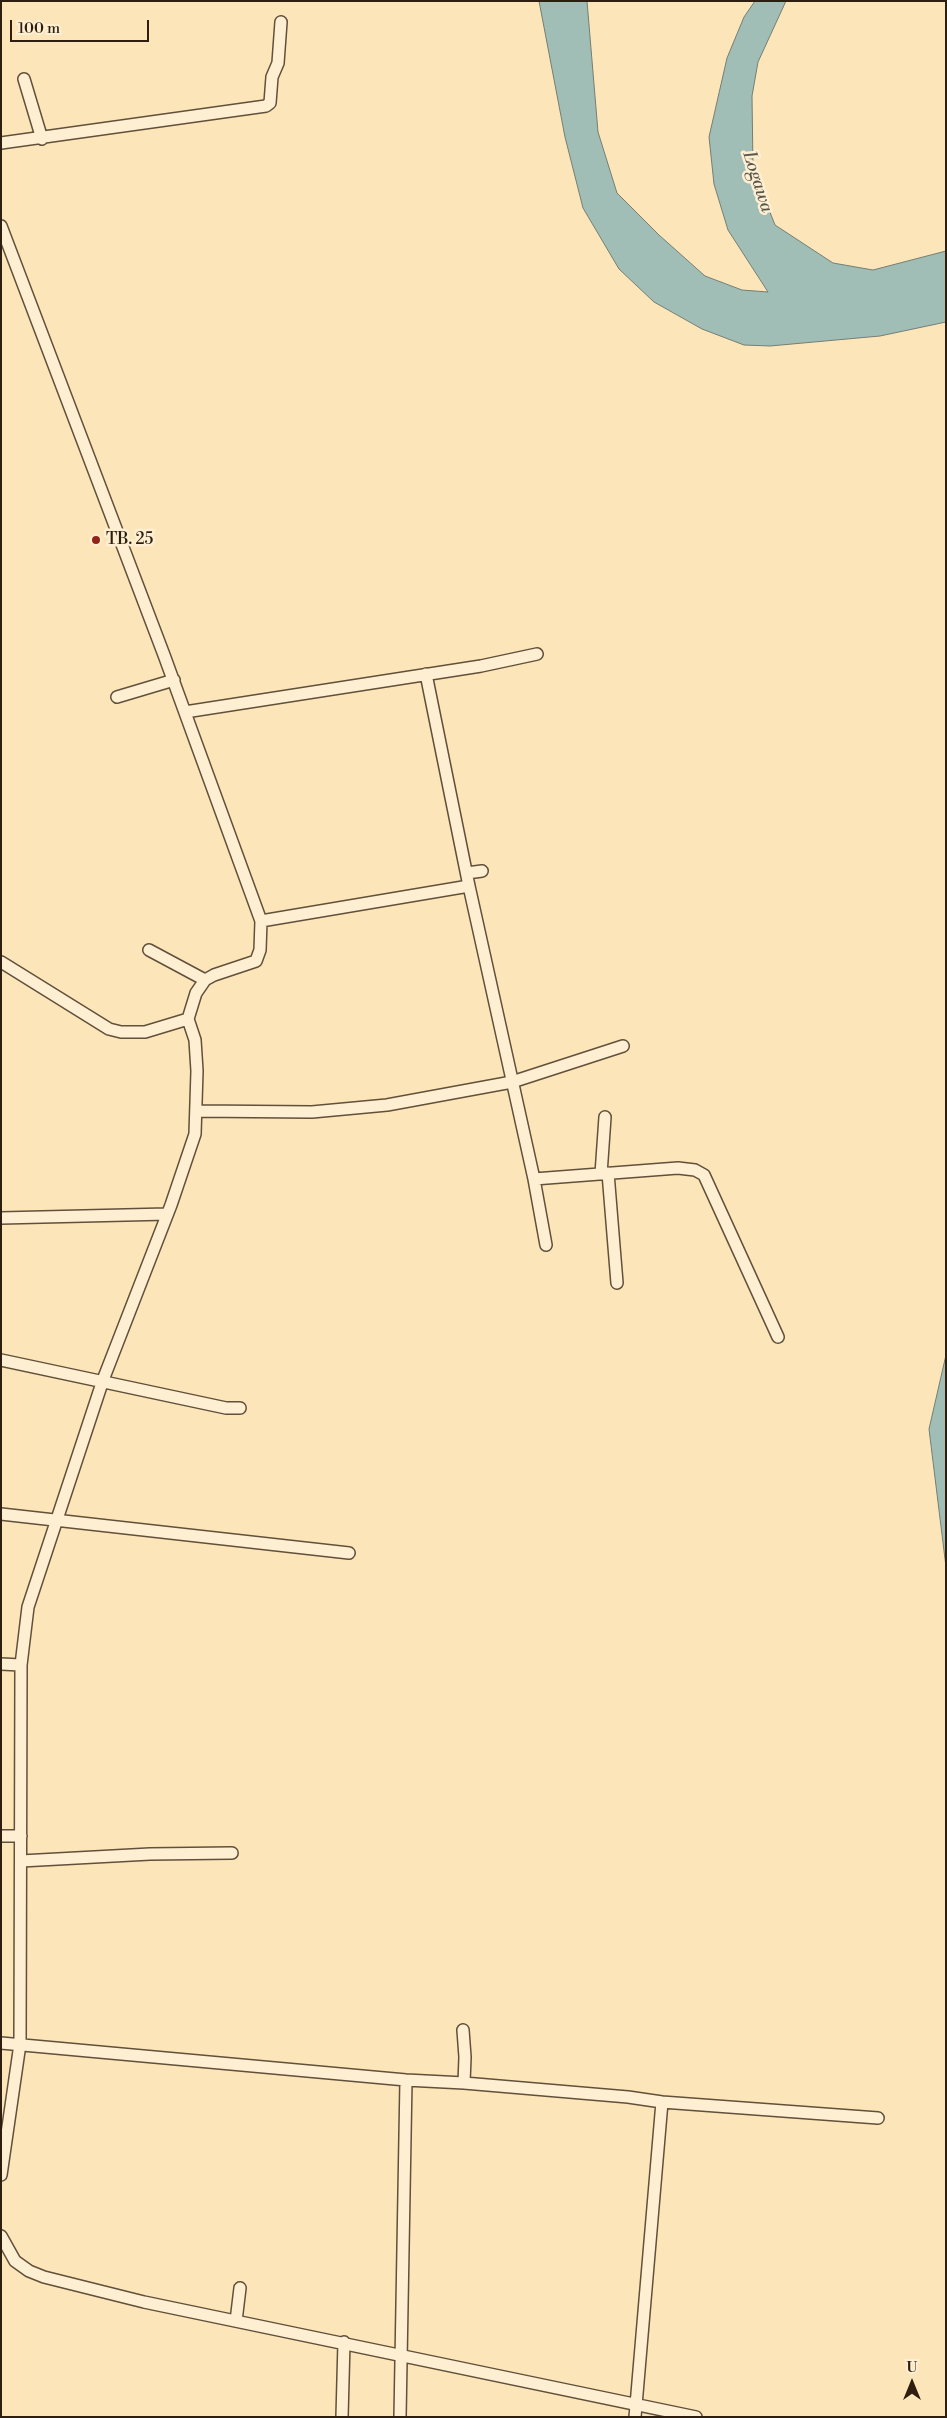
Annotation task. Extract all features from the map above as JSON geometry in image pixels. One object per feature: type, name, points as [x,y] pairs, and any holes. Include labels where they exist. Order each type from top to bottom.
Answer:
[{"type":"street","points":[[1,143],[42,139],[84,130],[266,106],[270,103],[272,77],[278,63],[281,22]]},
{"type":"street","points":[[24,79],[42,139]]},
{"type":"street","points":[[1,226],[174,680],[260,921],[260,950],[256,960],[205,980],[196,993],[188,1019],[195,1040],[195,1134],[167,1214],[103,1380],[28,1607],[21,1666],[20,2044],[1,2175]]},
{"type":"street","points":[[185,712],[481,666],[537,654]]},
{"type":"street","points":[[426,674],[466,873],[534,1179],[546,1245]]},
{"type":"street","points":[[117,697],[174,680]]},
{"type":"street","points":[[466,873],[482,871]]},
{"type":"street","points":[[260,921],[469,886]]},
{"type":"street","points":[[149,950],[205,980]]},
{"type":"street","points":[[1,962],[115,1031],[145,1032],[188,1019]]},
{"type":"street","points":[[196,1111],[312,1112],[387,1105],[512,1082],[623,1046]]},
{"type":"street","points":[[606,1117],[604,1174],[617,1283]]},
{"type":"street","points":[[534,1179],[678,1168],[695,1170],[704,1175],[778,1337]]},
{"type":"street","points":[[1,1218],[167,1214]]},
{"type":"street","points":[[1,1360],[103,1380],[226,1408],[240,1408]]},
{"type":"street","points":[[1,1514],[349,1553]]},
{"type":"street","points":[[1,1664],[21,1666]]},
{"type":"street","points":[[1,1836],[20,1836]]},
{"type":"street","points":[[21,1861],[232,1853]]},
{"type":"street","points":[[463,2030],[466,2057],[464,2083]]},
{"type":"street","points":[[1,2043],[662,2102],[878,2118]]},
{"type":"street","points":[[400,2417],[406,2080]]},
{"type":"street","points":[[635,2417],[662,2102]]},
{"type":"street","points":[[1,2236],[15,2261],[29,2271],[44,2277],[144,2302],[344,2342],[696,2417]]},
{"type":"street","points":[[236,2321],[240,2288]]},
{"type":"street","points":[[342,2417],[344,2342]]},
{"type":"water","name":"Logawa","points":[[539,1],[587,1],[598,132],[617,193],[659,235],[705,276],[742,290],[768,292],[728,230],[714,184],[709,137],[727,58],[744,17],[755,1],[786,1],[758,62],[752,96],[753,169],[775,225],[833,263],[873,270],[946,251],[946,322],[880,336],[770,346],[744,345],[702,329],[654,302],[619,269],[583,208],[565,137]]},
{"type":"water","points":[[946,1355],[946,1567],[929,1429]]},
{"type":"place","name":"TB. 25","points":[[96,540]]}]
